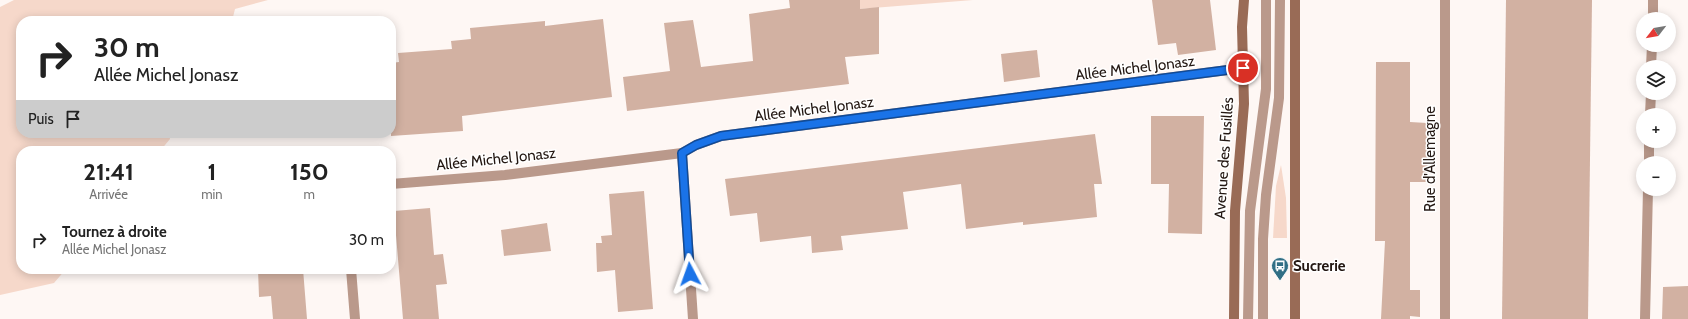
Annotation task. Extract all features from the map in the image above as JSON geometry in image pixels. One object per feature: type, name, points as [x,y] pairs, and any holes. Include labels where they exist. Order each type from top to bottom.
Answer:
[{"type":"main road","name":"Avenue des Fusillés","points":[[1234,319],[1235,210],[1244,104],[1242,28],[1244,0]]},
{"type":"main road","points":[[1295,0],[1295,319]]},
{"type":"street","points":[[1248,319],[1250,211],[1266,89],[1266,0]]},
{"type":"street","points":[[1263,319],[1263,239],[1266,194],[1279,98],[1280,0]]},
{"type":"street","name":"Rue d'Allemagne","points":[[1445,0],[1445,319]]},
{"type":"street","points":[[1653,0],[1653,12]]},
{"type":"street","name":"Allée Michel Jonasz","points":[[396,184],[505,175],[682,153],[701,142],[721,136],[1243,68]]},
{"type":"street","points":[[682,153],[693,319]]},
{"type":"street","points":[[1644,319],[1648,196]]},
{"type":"street","points":[[351,274],[354,319]]},
{"type":"shaded area","points":[[14,0],[268,0],[235,9],[233,16],[16,16],[16,138],[170,139],[164,146],[16,146],[16,274],[62,274],[54,283],[0,295],[0,7]]},
{"type":"shaded area","points":[[860,0],[973,0],[860,9]]},
{"type":"shaded area","points":[[1281,165],[1286,198],[1287,238],[1273,238],[1276,186]]},
{"type":"building","points":[[789,0],[860,0],[860,9],[879,7],[879,54],[845,57],[849,84],[627,111],[623,77],[670,71],[664,23],[693,20],[701,67],[753,61],[749,14],[790,8]]},
{"type":"building","points":[[1152,0],[1210,0],[1216,50],[1178,55],[1176,43],[1158,45]]},
{"type":"building","points":[[1506,0],[1592,0],[1588,319],[1502,319]]},
{"type":"building","points":[[603,19],[612,97],[462,116],[463,131],[396,136],[396,62],[399,62],[398,53],[452,49],[451,41],[471,39],[470,28],[545,21],[545,26]]},
{"type":"building","points":[[1037,50],[1040,77],[1004,82],[1001,54]]},
{"type":"building","points":[[1376,62],[1410,62],[1410,122],[1427,123],[1428,182],[1410,182],[1410,290],[1420,290],[1420,317],[1410,316],[1410,319],[1381,319],[1385,241],[1375,241]]},
{"type":"building","points":[[1151,116],[1204,116],[1202,234],[1168,233],[1169,184],[1151,184]]},
{"type":"building","points":[[1095,134],[1102,184],[1094,184],[1097,217],[1023,225],[1023,222],[966,229],[961,184],[903,192],[908,229],[841,236],[843,250],[812,253],[811,236],[760,242],[757,213],[730,216],[725,179]]},
{"type":"building","points":[[644,191],[653,309],[618,312],[615,270],[597,272],[596,243],[602,243],[601,236],[612,235],[609,194]]},
{"type":"building","points":[[430,208],[434,255],[443,254],[447,284],[436,285],[439,319],[403,319],[396,235],[396,211]]},
{"type":"building","points":[[547,223],[551,251],[504,256],[501,230]]},
{"type":"building","points":[[258,274],[303,274],[307,319],[273,319],[271,296],[259,297]]},
{"type":"building","points":[[1688,286],[1688,319],[1662,319],[1663,287]]},
{"type":"place","name":"Sucrerie","points":[[1280,281]]},
{"type":"route","points":[[690,274],[682,153],[707,140],[721,136],[1243,68]]}]
